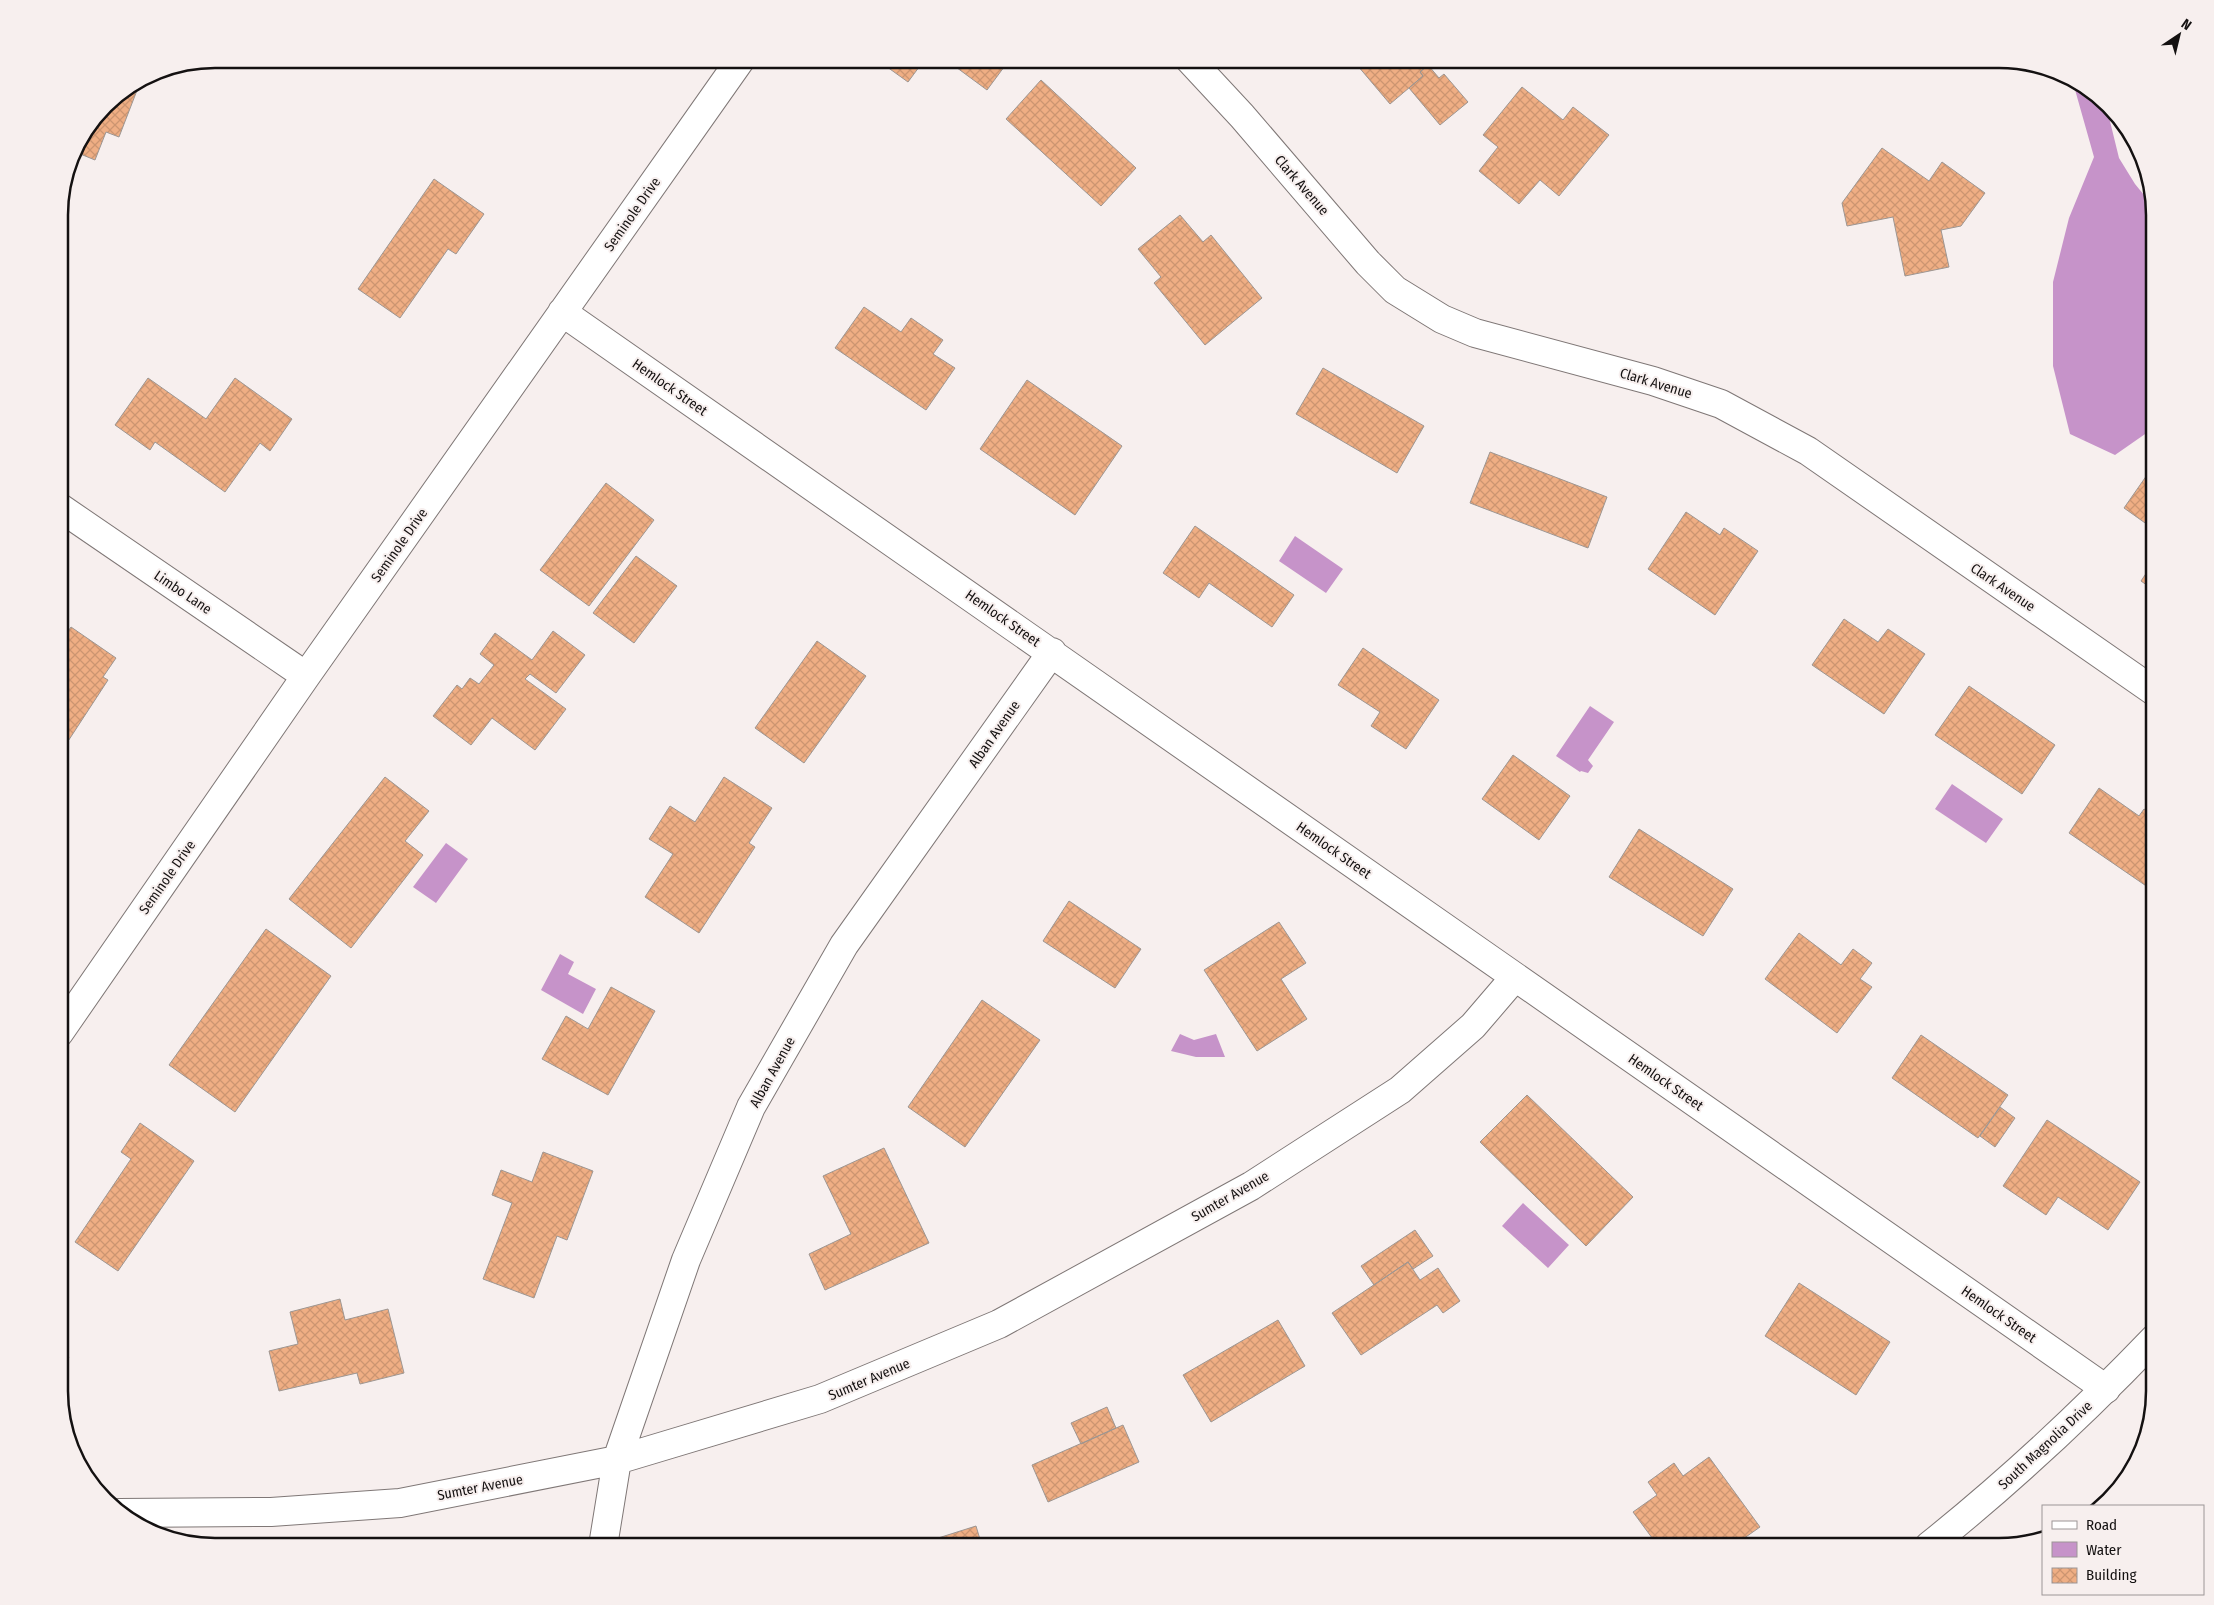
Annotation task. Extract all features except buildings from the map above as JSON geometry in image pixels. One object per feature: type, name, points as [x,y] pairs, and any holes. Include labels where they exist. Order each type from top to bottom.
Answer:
[{"type":"street","name":"Seminole Drive","points":[[68,1020],[306,676],[735,68]]},
{"type":"street","name":"Clark Avenue","points":[[1197,68],[1242,116],[1368,263],[1395,290],[1442,319],[1475,334],[1653,381],[1721,404],[1808,451],[2146,686]]},
{"type":"street","name":"Hemlock Street","points":[[562,312],[2106,1389]]},
{"type":"street","name":"Limbo Lane","points":[[68,513],[306,676]]},
{"type":"street","name":"Alban Avenue","points":[[604,1538],[617,1460],[686,1260],[751,1107],[844,945],[1052,652]]},
{"type":"street","name":"Sumter Avenue","points":[[134,1513],[271,1512],[400,1502],[617,1460],[820,1399],[999,1324],[1251,1186],[1400,1090],[1473,1026],[1515,976]]},
{"type":"street","name":"South Magnolia Drive","points":[[1939,1538],[1979,1506],[2106,1389],[2146,1347]]},
{"type":"water","points":[[2075,88],[2089,98],[2109,118],[2119,158],[2145,196],[2146,433],[2115,455],[2070,434],[2053,366],[2053,282],[2069,218],[2094,157]]},
{"type":"water","points":[[1295,536],[1343,569],[1326,593],[1279,561]]},
{"type":"water","points":[[1590,706],[1614,722],[1588,760],[1593,766],[1588,773],[1580,772],[1556,756]]},
{"type":"water","points":[[1952,784],[2003,819],[1986,843],[1935,809]]},
{"type":"water","points":[[446,843],[468,859],[436,903],[413,887]]},
{"type":"water","points":[[560,954],[574,962],[568,974],[596,989],[583,1014],[541,990]]},
{"type":"water","points":[[1180,1034],[1194,1040],[1216,1034],[1225,1057],[1196,1057],[1171,1051]]},
{"type":"water","points":[[1523,1203],[1569,1245],[1548,1268],[1502,1226]]}]
